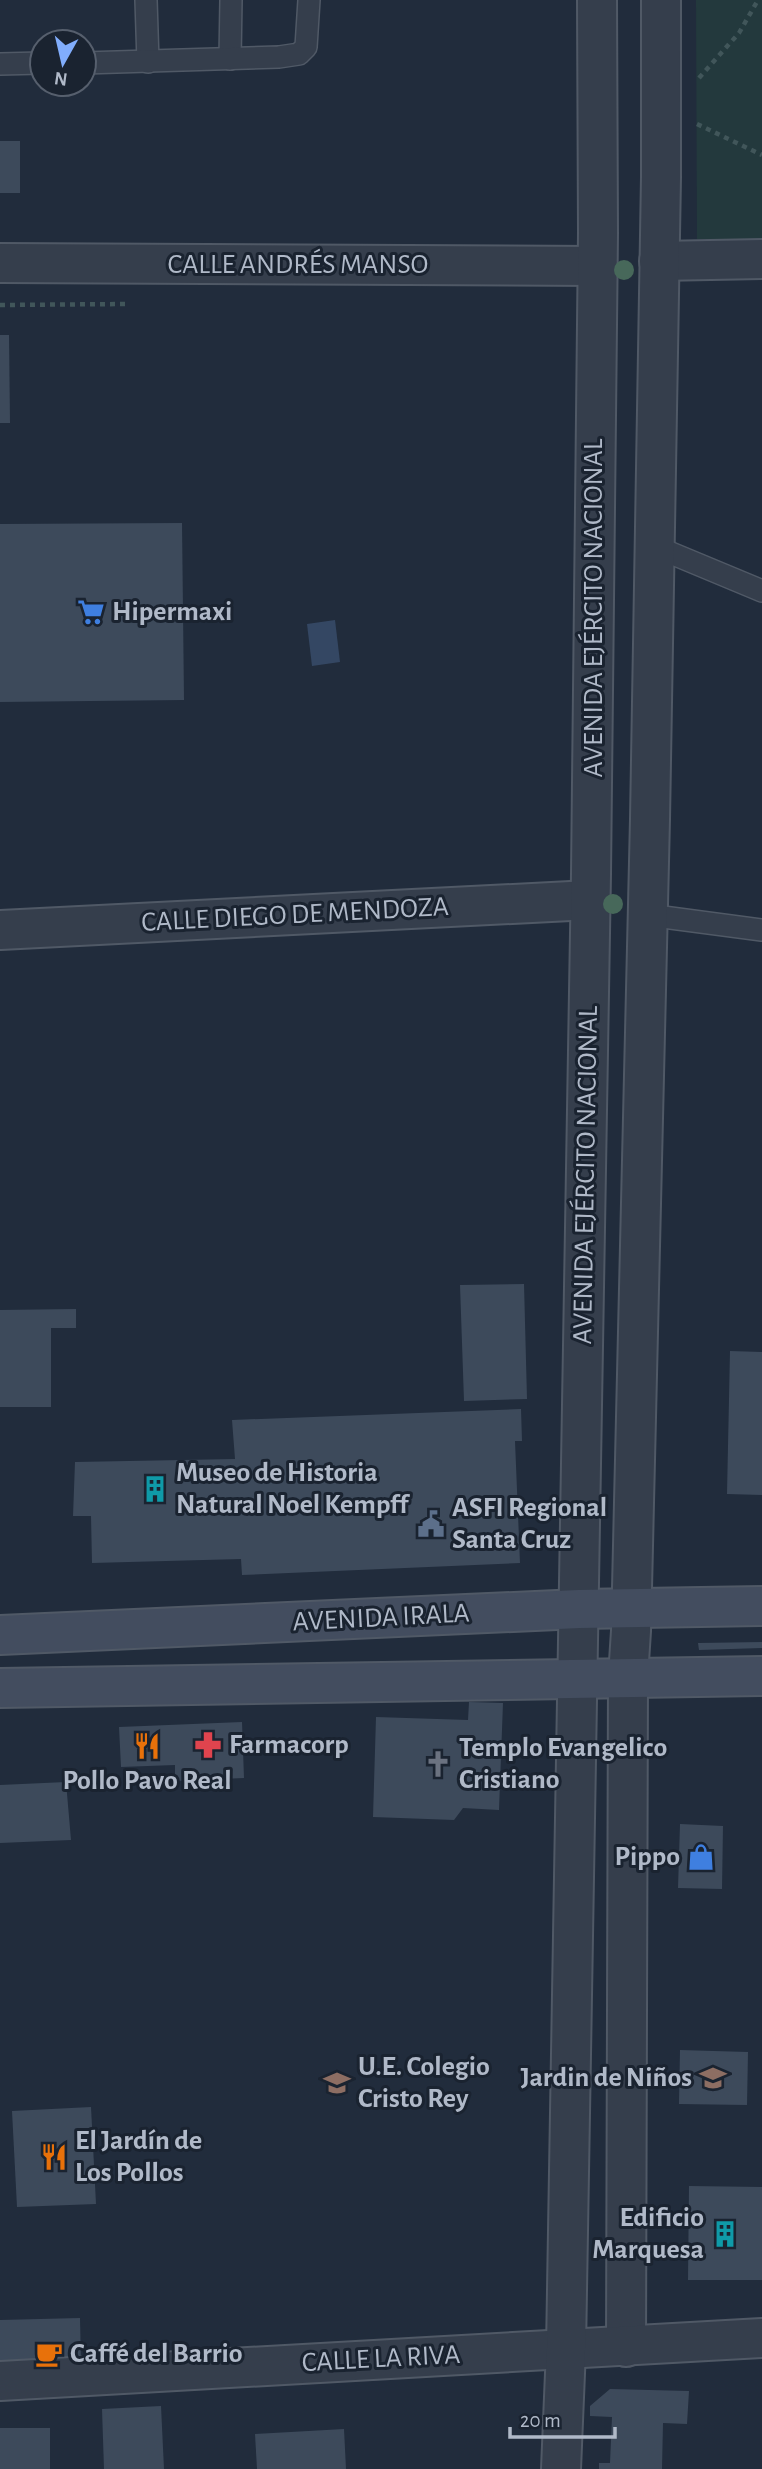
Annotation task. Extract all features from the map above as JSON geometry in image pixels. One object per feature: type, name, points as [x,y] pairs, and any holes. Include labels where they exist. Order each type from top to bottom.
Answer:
[{"type":"main road","name":"AVENIDA IRALA","points":[[0,1635],[579,1609],[762,1606]]},
{"type":"main road","points":[[0,1688],[762,1676]]},
{"type":"street","name":"AVENIDA EJÉRCITO NACIONAL","points":[[561,2469],[566,2349],[590,902],[597,0]]},
{"type":"street","name":"AVENIDA EJÉRCITO NACIONAL","points":[[626,2347],[628,1677],[649,876],[661,177],[661,0]]},
{"type":"street","points":[[659,259],[643,288],[627,289],[611,287],[597,260],[613,228],[629,227],[659,259],[762,258]]},
{"type":"street","name":"CALLE ANDRÉS MANSO","points":[[0,263],[597,260]]},
{"type":"street","points":[[648,925],[634,943],[619,945],[603,942],[590,902],[605,866],[621,864],[636,867],[649,876]]},
{"type":"street","name":"CALLE DIEGO DE MENDOZA","points":[[0,930],[590,902]]},
{"type":"street","name":"CALLE LA RIVA","points":[[0,2381],[762,2338]]},
{"type":"lane","points":[[146,0],[148,62]]},
{"type":"lane","points":[[230,59],[231,0]]},
{"type":"lane","points":[[98,63],[299,54],[306,47],[309,0]]},
{"type":"lane","points":[[0,64],[28,63]]},
{"type":"lane","points":[[654,546],[762,591]]},
{"type":"lane","points":[[648,925],[762,930]]},
{"type":"path","points":[[696,82],[740,33],[758,0]]},
{"type":"path","points":[[690,121],[762,155]]},
{"type":"path","points":[[0,305],[130,304]]},
{"type":"green space","points":[[696,0],[762,0],[762,239],[697,239]]},
{"type":"water","points":[[335,620],[340,662],[312,666],[307,624]]},
{"type":"building","points":[[0,141],[20,141],[20,193],[0,193]]},
{"type":"building","points":[[0,335],[9,335],[10,423],[0,423]]},
{"type":"building","name":"Hipermaxi","points":[[182,523],[184,700],[0,702],[0,524]]},
{"type":"building","points":[[524,1284],[527,1399],[464,1401],[460,1285]]},
{"type":"building","points":[[76,1309],[76,1328],[51,1328],[51,1407],[0,1407],[0,1310]]},
{"type":"building","points":[[730,1351],[762,1352],[762,1495],[727,1494]]},
{"type":"building","points":[[521,1409],[522,1441],[515,1441],[520,1563],[242,1575],[241,1559],[92,1563],[91,1516],[73,1516],[75,1462],[235,1459],[232,1420]]},
{"type":"building","points":[[762,1642],[762,1648],[699,1650],[698,1643]]},
{"type":"building","name":"Templo Evangelico Cristiano","points":[[469,1702],[503,1703],[499,1810],[463,1808],[454,1820],[373,1817],[376,1717],[468,1720]]},
{"type":"building","name":"Farmacorp","points":[[242,1722],[244,1778],[175,1781],[175,1765],[121,1767],[119,1727]]},
{"type":"building","points":[[66,1782],[71,1840],[0,1843],[0,1785]]},
{"type":"building","name":"Pippo","points":[[680,1824],[723,1826],[722,1889],[678,1888]]},
{"type":"building","name":"Jardin de Niños","points":[[680,2050],[748,2052],[747,2105],[679,2104]]},
{"type":"building","name":"El Jardín de Los Pollos","points":[[91,2107],[96,2204],[17,2207],[12,2111]]},
{"type":"building","name":"Edificio Marquesa","points":[[689,2186],[762,2187],[762,2280],[688,2280]]},
{"type":"building","points":[[80,2318],[81,2363],[0,2365],[0,2320]]},
{"type":"building","points":[[610,2389],[689,2391],[687,2424],[663,2423],[662,2469],[599,2469],[599,2463],[610,2463],[612,2417],[590,2416],[590,2406]]},
{"type":"building","points":[[161,2406],[164,2469],[104,2469],[102,2409]]},
{"type":"building","points":[[0,2428],[50,2428],[50,2469],[0,2469]]},
{"type":"building","points":[[344,2429],[346,2469],[257,2469],[255,2434]]},
{"type":"place","name":"Hipermaxi","points":[[91,612]]},
{"type":"place","name":"Museo de Historia Natural Noel Kempff","points":[[155,1489]]},
{"type":"place","name":"ASFI Regional Santa Cruz","points":[[431,1524]]},
{"type":"place","name":"Farmacorp","points":[[208,1745]]},
{"type":"place","name":"Pollo Pavo Real","points":[[147,1746]]},
{"type":"place","name":"Templo Evangelico Cristiano","points":[[438,1764]]},
{"type":"place","name":"Pippo","points":[[701,1857]]},
{"type":"place","name":"Jardin de Niños","points":[[713,2078]]},
{"type":"place","name":"U.E. Colegio Cristo Rey","points":[[337,2083]]},
{"type":"place","name":"El Jardín de Los Pollos","points":[[54,2157]]},
{"type":"place","name":"Edificio Marquesa","points":[[725,2234]]},
{"type":"place","name":"Caffé del Barrio","points":[[49,2354]]}]
